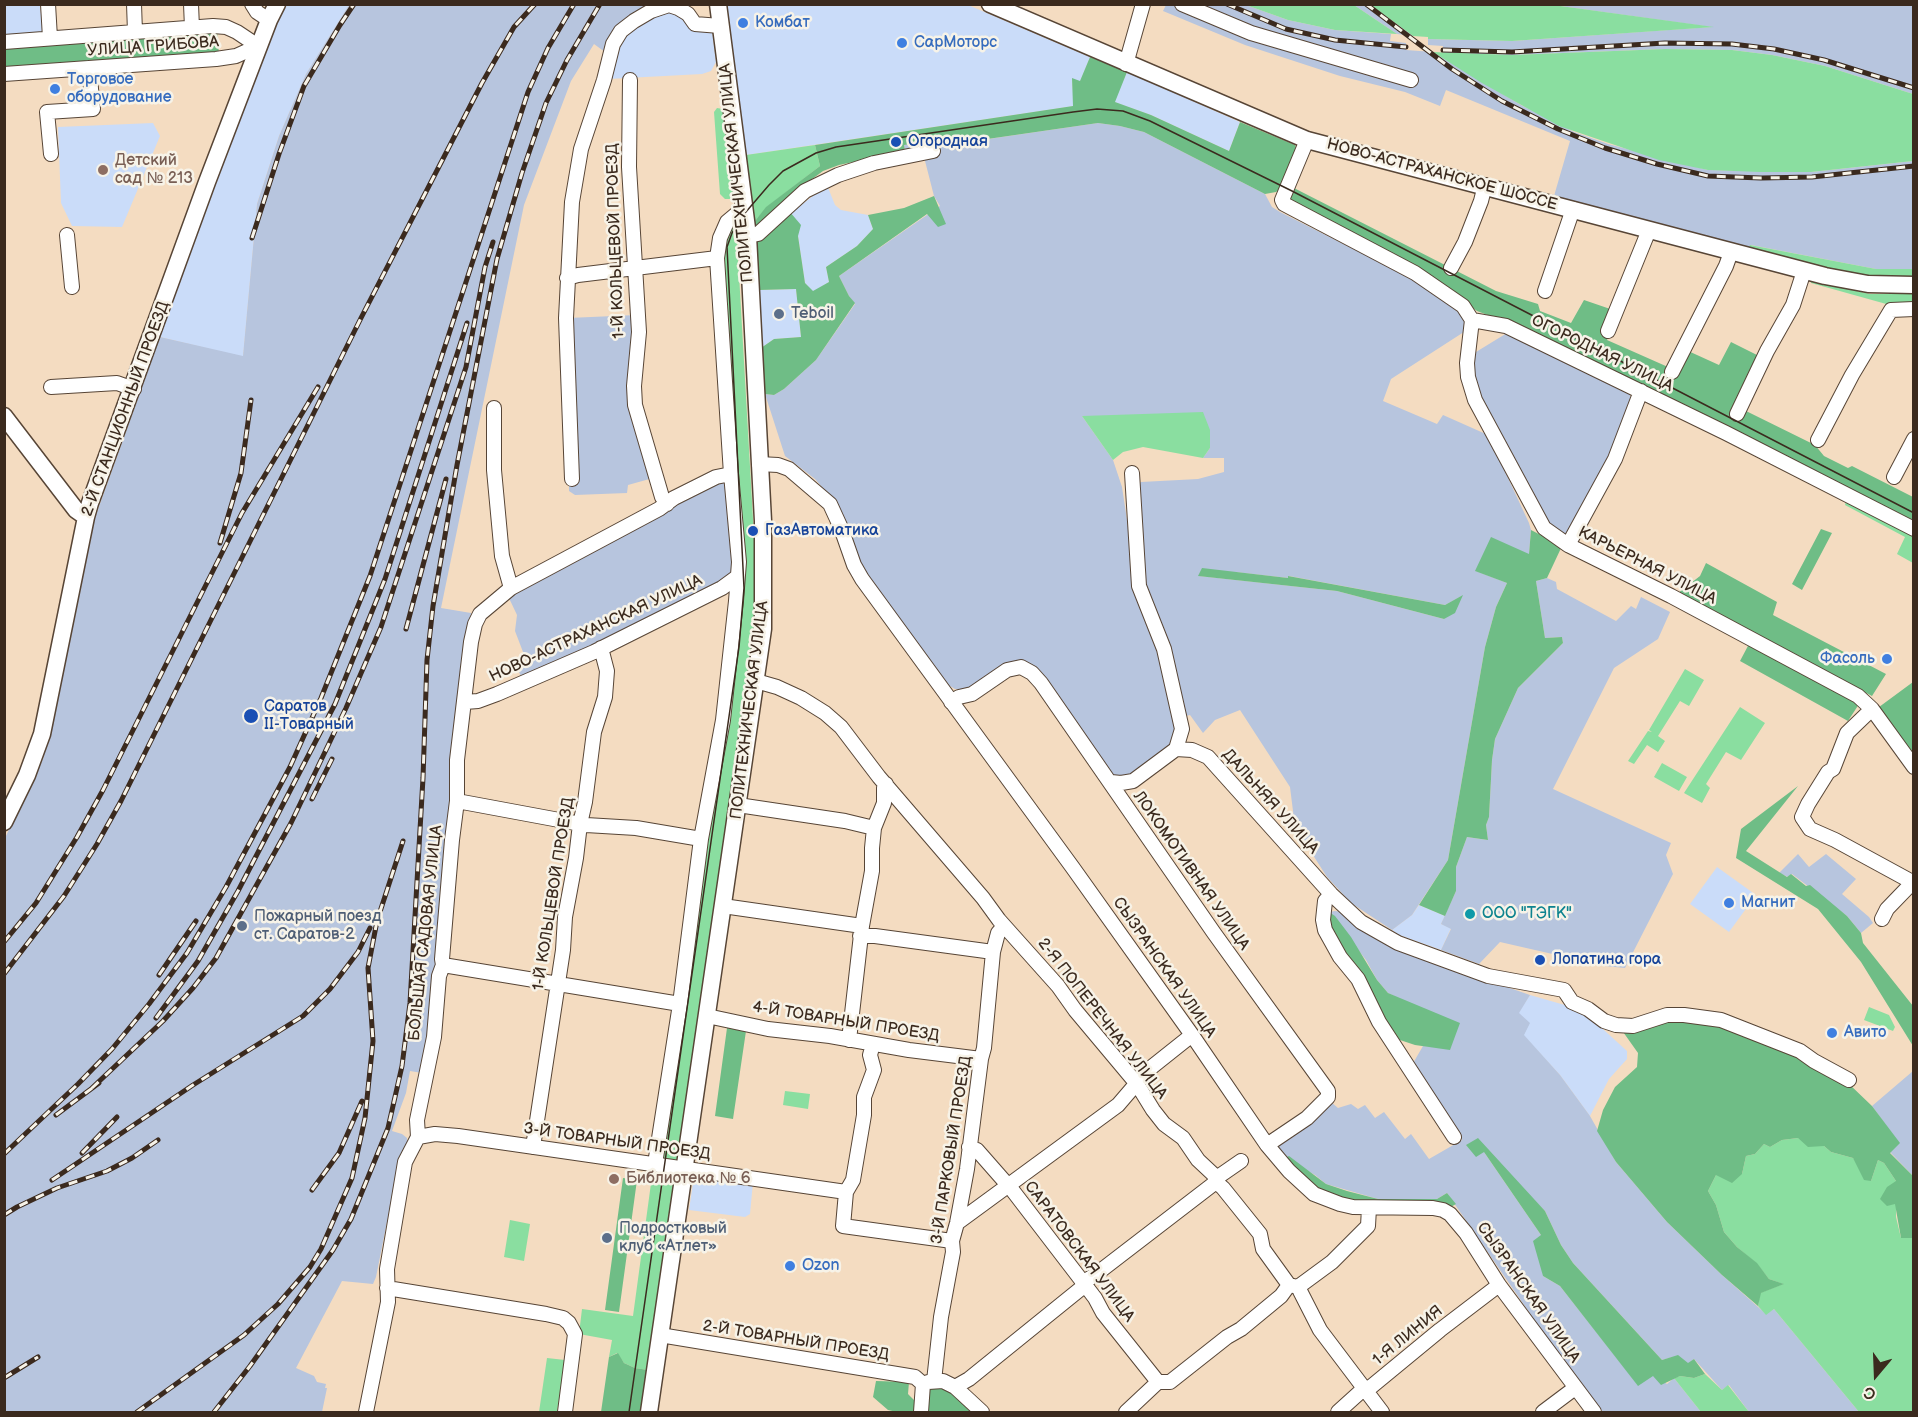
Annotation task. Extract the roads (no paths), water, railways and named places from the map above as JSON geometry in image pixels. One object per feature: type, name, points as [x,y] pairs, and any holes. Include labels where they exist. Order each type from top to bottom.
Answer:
[{"type":"main road","name":"2-Й СТАНЦИОННЫЙ ПРОЕЗД","points":[[4,822],[32,766],[42,734],[86,517],[207,182],[258,46],[277,4]]},
{"type":"main road","name":"ПОЛИТЕХНИЧЕСКАЯ УЛИЦА","points":[[649,1413],[756,681],[763,629],[765,590],[748,236],[718,4]]},
{"type":"main road","name":"НОВО-АСТРАХАНСКОЕ ШОССЕ","points":[[990,4],[1307,140],[1485,185],[1804,271],[1868,284],[1914,285]]},
{"type":"main road","points":[[4,416],[76,510],[86,517]]},
{"type":"street","points":[[48,4],[50,38]]},
{"type":"street","points":[[135,4],[135,32]]},
{"type":"street","points":[[190,4],[192,28]]},
{"type":"street","points":[[252,4],[257,12],[269,20]]},
{"type":"street","points":[[1126,64],[1143,4]]},
{"type":"street","points":[[1182,4],[1251,33],[1411,80]]},
{"type":"street","name":"1-Й КОЛЬЦЕВОЙ ПРОЕЗД","points":[[572,479],[566,318],[575,176],[581,149],[615,39],[634,21],[651,11],[669,6],[688,14],[695,24],[720,26]]},
{"type":"street","name":"УЛИЦА ГРИБОВА","points":[[4,42],[226,27],[258,46]]},
{"type":"street","name":"УЛИЦА ГРИБОВА","points":[[4,74],[216,59],[236,56],[258,46]]},
{"type":"street","points":[[51,154],[47,112],[93,109],[89,68]]},
{"type":"street","name":"1-Й КОЛЬЦЕВОЙ ПРОЕЗД","points":[[630,80],[628,128],[639,332],[634,386],[635,405],[662,496],[667,504]]},
{"type":"street","points":[[1307,140],[1282,200],[1284,204],[1415,273],[1463,306],[1472,320]]},
{"type":"street","points":[[748,236],[758,234],[805,192],[838,174],[874,163],[933,152]]},
{"type":"street","points":[[1451,268],[1465,242],[1485,185]]},
{"type":"street","points":[[655,1164],[680,1004],[701,839],[723,720],[736,601],[739,562],[717,258],[720,238],[727,222],[745,207]]},
{"type":"street","points":[[1545,291],[1573,209]]},
{"type":"street","points":[[1608,331],[1649,230]]},
{"type":"street","points":[[67,235],[72,287]]},
{"type":"street","points":[[1672,372],[1731,252]]},
{"type":"street","points":[[567,278],[717,258]]},
{"type":"street","points":[[1737,414],[1767,351],[1793,305],[1804,271]]},
{"type":"street","points":[[1818,440],[1847,384],[1891,310],[1914,309]]},
{"type":"street","name":"ОГОРОДНАЯ УЛИЦА","points":[[1472,320],[1506,326],[1914,529]]},
{"type":"street","name":"КАРЬЕРНАЯ УЛИЦА","points":[[1472,320],[1467,363],[1468,377],[1475,400],[1544,528],[1568,545],[1671,596],[1858,696],[1872,709],[1914,767]]},
{"type":"street","points":[[51,387],[117,382],[134,389]]},
{"type":"street","points":[[1568,545],[1615,459],[1641,392]]},
{"type":"street","points":[[494,408],[494,470],[501,545],[507,579],[511,588],[716,477],[731,474]]},
{"type":"street","points":[[1894,477],[1914,439]]},
{"type":"street","name":"СЫЗРАНСКАЯ УЛИЦА","points":[[759,464],[778,465],[789,469],[830,504],[842,528],[854,565],[1192,1035],[1267,1145],[1289,1171],[1314,1194],[1340,1204],[1369,1208],[1433,1208],[1450,1214],[1466,1233],[1499,1285],[1594,1413]]},
{"type":"street","points":[[1111,782],[1133,781],[1176,749],[1182,729],[1164,649],[1138,585],[1132,472]]},
{"type":"street","name":"НОВО-АСТРАХАНСКАЯ УЛИЦА","points":[[465,702],[478,701],[497,694],[601,648],[722,588],[737,577]]},
{"type":"street","name":"БОЛЬШАЯ САДОВАЯ УЛИЦА","points":[[366,1413],[388,1302],[387,1269],[405,1162],[418,1137],[417,1120],[434,1037],[439,976],[443,965],[457,801],[457,760],[471,642],[480,614],[511,588]]},
{"type":"street","name":"1-Й КОЛЬЦЕВОЙ ПРОЕЗД","points":[[533,1147],[594,732],[605,697],[607,671],[601,648]]},
{"type":"street","name":"ЛОКОМОТИВНАЯ УЛИЦА","points":[[951,702],[959,697],[972,694],[1007,670],[1021,667],[1032,673],[1041,683],[1214,933],[1328,1091],[1328,1097],[1307,1118],[1267,1145]]},
{"type":"street","name":"2-Я ПОПЕРЕЧНАЯ УЛИЦА","points":[[756,681],[777,687],[801,698],[825,713],[841,727],[1004,926],[1058,986],[1075,1010],[1137,1084],[1159,1117],[1183,1138],[1198,1160],[1260,1234],[1263,1249],[1293,1286],[1320,1330],[1382,1413]]},
{"type":"street","points":[[1872,709],[1847,733],[1833,769],[1823,780],[1802,817],[1810,829],[1835,840],[1913,883],[1887,909],[1882,919]]},
{"type":"street","name":"ДАЛЬНЯЯ УЛИЦА","points":[[1176,749],[1192,750],[1208,758],[1331,894],[1361,922],[1398,943],[1488,976],[1564,990],[1572,1002],[1588,1009],[1604,1021],[1616,1025],[1633,1026],[1667,1016],[1715,1018],[1800,1051],[1849,1080]]},
{"type":"street","points":[[849,1040],[861,931],[872,871],[874,828],[884,803],[886,784]]},
{"type":"street","points":[[457,801],[580,824],[618,829],[636,828],[701,839]]},
{"type":"street","points":[[738,805],[845,821],[874,828]]},
{"type":"street","points":[[1331,894],[1325,901],[1323,920],[1325,930],[1340,957],[1358,979],[1379,1022],[1454,1137]]},
{"type":"street","points":[[723,906],[861,931],[875,936],[993,952]]},
{"type":"street","name":"3-Й ПАРКОВЫЙ ПРОЕЗД","points":[[921,1413],[929,1382],[953,1252],[952,1241],[957,1223],[984,1048],[993,952],[998,933],[1004,926]]},
{"type":"street","points":[[443,965],[680,1004]]},
{"type":"street","name":"4-Й ТОВАРНЫЙ ПРОЕЗД","points":[[706,1016],[768,1029],[981,1059]]},
{"type":"street","points":[[957,1223],[1118,1105],[1148,1071],[1192,1035]]},
{"type":"street","points":[[873,1044],[870,1055],[874,1070],[864,1097],[864,1115],[853,1180],[846,1192],[843,1226],[952,1241]]},
{"type":"street","name":"3-Й ТОВАРНЫЙ ПРОЕЗД","points":[[418,1137],[435,1134],[458,1136],[846,1192]]},
{"type":"street","name":"САРАТОВСКАЯ УЛИЦА","points":[[969,1147],[977,1150],[1009,1186],[1158,1382]]},
{"type":"street","points":[[982,1413],[955,1387],[969,1379],[1083,1284],[1241,1161]]},
{"type":"street","points":[[1126,1413],[1158,1382],[1170,1382],[1227,1337],[1241,1329],[1293,1286],[1332,1262],[1368,1226],[1369,1208]]},
{"type":"street","name":"1-Я ЛИНИЯ","points":[[1338,1413],[1499,1285]]},
{"type":"street","points":[[387,1288],[562,1318],[569,1323],[575,1334],[565,1413]]},
{"type":"street","name":"2-Й ТОВАРНЫЙ ПРОЕЗД","points":[[660,1335],[915,1377],[929,1382],[943,1381],[955,1387]]},
{"type":"street","points":[[1543,1413],[1575,1388]]},
{"type":"tram line","points":[[629,1412],[739,647],[744,588],[727,247],[732,233],[745,213],[783,171],[816,153],[836,147],[1073,112],[1097,109],[1123,111],[1150,121],[1292,191],[1914,513]]},
{"type":"railway","points":[[252,238],[304,86],[354,4]]},
{"type":"railway","points":[[4,974],[64,896],[121,801],[361,318],[482,83],[514,27],[535,4]]},
{"type":"railway","points":[[4,1154],[112,1049],[187,953],[226,887],[290,767],[321,698],[370,576],[528,92],[548,48],[574,4]]},
{"type":"railway","points":[[214,1412],[333,1250],[351,1219],[388,1128],[402,1066],[410,1003],[423,778],[427,660],[433,606],[457,465],[497,259],[522,173],[546,103],[567,60],[600,4]]},
{"type":"railway","points":[[1227,4],[1286,29],[1335,40],[1406,47]]},
{"type":"railway","points":[[1366,4],[1452,69],[1502,101],[1558,129],[1605,148],[1657,164],[1708,176],[1761,178],[1812,177],[1914,166]]},
{"type":"railway","points":[[1443,50],[1512,52],[1665,43],[1732,44],[1774,49],[1824,60],[1914,88]]},
{"type":"railway","points":[[92,1088],[163,1021],[216,958],[291,823],[346,708],[381,627],[466,367],[485,267],[493,242]]},
{"type":"railway","points":[[156,1018],[198,961],[238,891],[335,704],[385,579],[467,323]]},
{"type":"railway","points":[[4,942],[36,903],[77,837],[103,790],[242,513],[318,387]]},
{"type":"railway","points":[[220,543],[241,473],[251,400]]},
{"type":"railway","points":[[406,629],[446,479]]},
{"type":"railway","points":[[312,799],[332,759]]},
{"type":"railway","points":[[137,1412],[244,1335],[278,1304],[310,1267],[321,1249],[352,1178],[365,1118],[373,1041],[368,968],[377,921],[403,841]]},
{"type":"railway","points":[[159,975],[196,921]]},
{"type":"railway","points":[[52,1180],[193,1085],[303,1016],[330,989],[358,952],[370,928]]},
{"type":"railway","points":[[56,1115],[99,1083]]},
{"type":"railway","points":[[312,1190],[339,1153],[362,1101]]},
{"type":"railway","points":[[82,1153],[117,1117]]},
{"type":"railway","points":[[4,1215],[57,1188],[107,1171],[132,1158],[158,1140]]},
{"type":"railway","points":[[4,1378],[38,1357]]},
{"type":"place","name":"Комбат","points":[[743,23]]},
{"type":"place","name":"СарМоторс","points":[[902,43]]},
{"type":"place","name":"Торговое оборудование","points":[[55,89]]},
{"type":"place","name":"Огородная","points":[[896,142]]},
{"type":"place","name":"Детский сад № 213","points":[[103,170]]},
{"type":"place","name":"Teboil","points":[[779,314]]},
{"type":"place","name":"ГазАвтоматика","points":[[753,531]]},
{"type":"place","name":"Фасоль","points":[[1887,659]]},
{"type":"place","name":"Саратов II-Товарный","points":[[251,716]]},
{"type":"place","name":"Магнит","points":[[1729,903]]},
{"type":"place","name":"ООО \"ТЭГК\"","points":[[1470,914]]},
{"type":"place","name":"Пожарный поезд ст. Саратов-2","points":[[242,926]]},
{"type":"place","name":"Лопатина гора","points":[[1540,960]]},
{"type":"place","name":"Авито","points":[[1832,1033]]},
{"type":"place","name":"Библиотека № 6","points":[[614,1179]]},
{"type":"place","name":"Подростковый клуб «Атлет»","points":[[607,1238]]},
{"type":"place","name":"Ozon","points":[[790,1266]]}]
